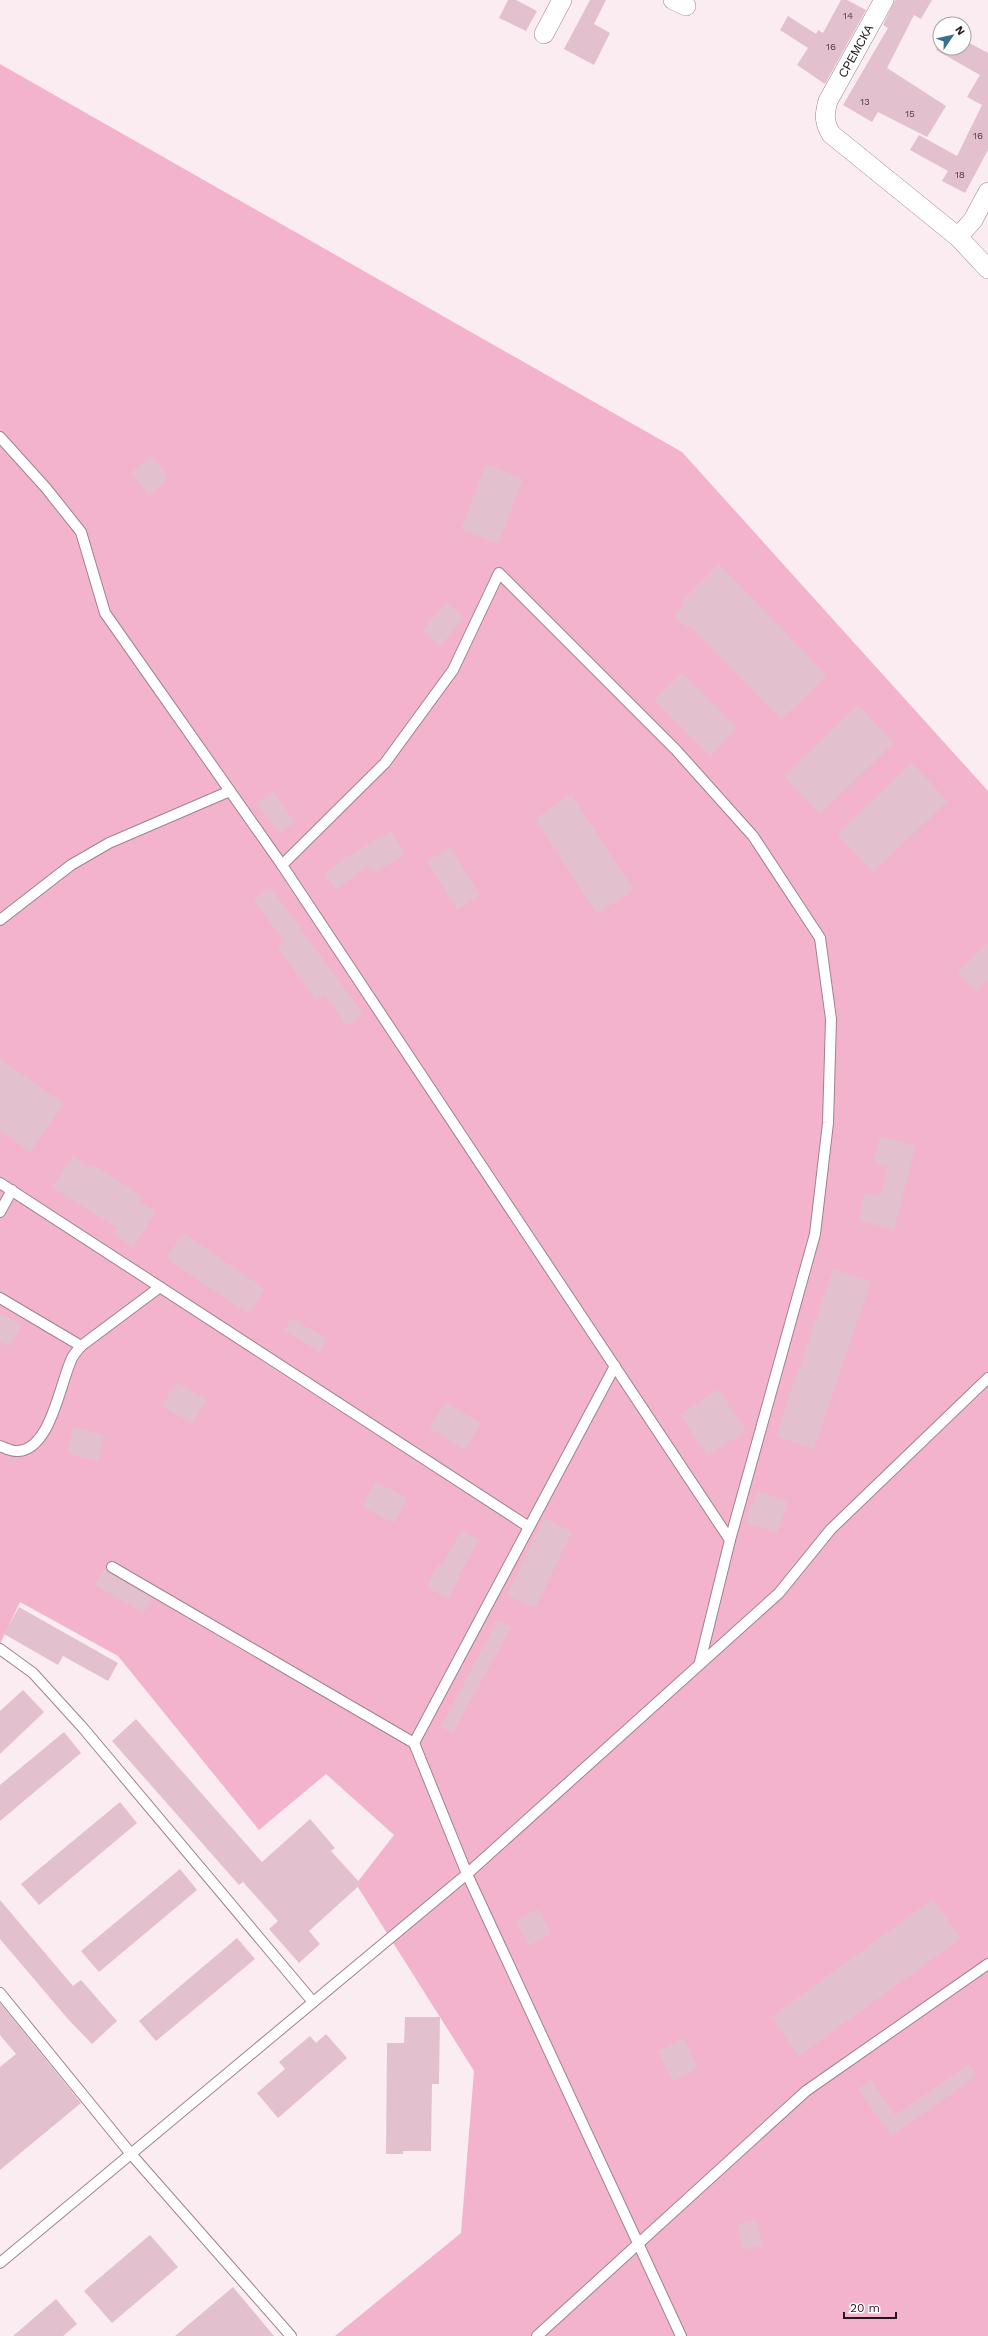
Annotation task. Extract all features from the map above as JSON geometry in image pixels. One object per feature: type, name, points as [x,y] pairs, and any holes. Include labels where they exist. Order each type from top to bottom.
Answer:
[{"type":"street","points":[[544,34],[562,0]]},
{"type":"street","name":"СРЕМСКА","points":[[884,0],[828,101],[824,116],[831,134],[958,237]]},
{"type":"street","points":[[988,192],[973,220],[958,237],[988,269]]},
{"type":"lane","points":[[0,436],[46,488],[82,532],[105,613],[282,865],[730,1540]]},
{"type":"lane","points":[[282,865],[385,763],[453,670],[499,574],[676,750],[752,836],[820,938],[831,1019],[828,1122],[815,1234],[730,1540],[700,1662]]},
{"type":"lane","points":[[0,920],[71,865],[116,840],[230,791]]},
{"type":"lane","points":[[0,1183],[528,1528]]},
{"type":"lane","points":[[0,1212],[12,1190]]},
{"type":"lane","points":[[0,1446],[17,1452],[26,1449],[39,1440],[47,1427],[72,1358],[81,1346],[160,1287]]},
{"type":"lane","points":[[0,1298],[81,1346]]},
{"type":"lane","points":[[414,1743],[615,1366]]},
{"type":"lane","points":[[0,2263],[467,1874],[700,1662],[779,1593],[831,1528],[988,1378]]},
{"type":"lane","points":[[112,1567],[414,1743],[467,1874],[681,2336]]},
{"type":"lane","points":[[0,1649],[33,1673],[82,1728],[313,2002]]},
{"type":"lane","points":[[537,2336],[637,2243],[806,2091],[988,1964]]},
{"type":"lane","points":[[0,1994],[131,2154],[291,2336]]},
{"type":"shaded area","points":[[0,64],[682,452],[988,791],[988,2336],[335,2336],[461,2233],[474,2071],[356,1884],[394,1835],[326,1774],[259,1830],[118,1656],[20,1602],[0,1644]]},
{"type":"building","points":[[508,0],[516,0],[537,11],[526,31],[499,18]]},
{"type":"building","points":[[590,0],[606,0],[594,24],[610,33],[594,65],[564,49]]},
{"type":"building","points":[[841,0],[847,0],[866,10],[825,84],[797,65],[808,48],[780,30],[788,16],[816,34],[818,30],[823,33]]},
{"type":"building","points":[[895,0],[932,0],[921,19],[914,15],[887,68],[946,106],[927,137],[878,112],[872,122],[843,105],[888,28],[883,25]]},
{"type":"building","points":[[972,44],[988,53],[988,150],[965,193],[942,181],[948,171],[910,150],[919,135],[957,156],[982,105],[967,97],[980,75],[947,56],[972,56]]},
{"type":"building","points":[[152,456],[169,478],[149,495],[131,472]]},
{"type":"building","points":[[486,464],[523,479],[498,544],[461,529]]},
{"type":"building","points":[[719,564],[827,676],[781,719],[689,625],[687,627],[674,617],[684,605],[681,602]]},
{"type":"building","points":[[446,602],[464,618],[440,646],[422,630]]},
{"type":"building","points":[[682,673],[737,728],[710,756],[654,700]]},
{"type":"building","points":[[858,705],[894,743],[820,814],[784,776]]},
{"type":"building","points":[[912,763],[948,801],[873,872],[837,834]]},
{"type":"building","points":[[273,791],[295,822],[279,834],[257,803]]},
{"type":"building","points":[[571,794],[634,890],[597,914],[535,819]]},
{"type":"building","points":[[391,831],[405,854],[374,873],[369,865],[336,890],[324,874],[346,857]]},
{"type":"building","points":[[450,847],[480,895],[457,910],[427,862]]},
{"type":"building","points":[[270,887],[363,1014],[347,1026],[324,994],[316,1000],[277,947],[285,942],[253,899]]},
{"type":"building","points":[[988,943],[988,980],[976,991],[957,972]]},
{"type":"building","points":[[0,1059],[64,1104],[30,1152],[0,1130]]},
{"type":"building","points":[[880,1136],[916,1146],[894,1230],[858,1220],[865,1193],[880,1196],[888,1166],[873,1162]]},
{"type":"building","points":[[72,1156],[92,1168],[94,1165],[142,1196],[139,1201],[156,1212],[133,1247],[113,1234],[117,1228],[52,1187]]},
{"type":"building","points":[[183,1233],[265,1289],[249,1314],[166,1258]]},
{"type":"building","points":[[833,1269],[871,1282],[814,1449],[776,1436]]},
{"type":"building","points":[[0,1313],[22,1325],[10,1346],[0,1341]]},
{"type":"building","points":[[292,1318],[327,1339],[319,1352],[284,1330]]},
{"type":"building","points":[[176,1382],[207,1400],[192,1424],[162,1406]]},
{"type":"building","points":[[718,1389],[746,1431],[707,1456],[680,1415]]},
{"type":"building","points":[[445,1402],[481,1423],[465,1450],[429,1428]]},
{"type":"building","points":[[73,1427],[104,1435],[98,1461],[67,1453]]},
{"type":"building","points":[[376,1481],[408,1499],[394,1523],[362,1506]]},
{"type":"building","points":[[757,1491],[788,1502],[777,1533],[745,1522]]},
{"type":"building","points":[[544,1518],[572,1532],[535,1608],[507,1595]]},
{"type":"building","points":[[462,1530],[479,1540],[458,1576],[460,1577],[448,1599],[426,1587],[438,1565],[441,1566]]},
{"type":"building","points":[[103,1569],[152,1598],[144,1613],[95,1585]]},
{"type":"building","points":[[19,1607],[118,1663],[108,1681],[63,1656],[58,1665],[4,1634]]},
{"type":"building","points":[[497,1620],[511,1627],[453,1733],[441,1727]]},
{"type":"building","points":[[23,1690],[44,1712],[0,1754],[0,1711]]},
{"type":"building","points":[[136,1719],[262,1862],[310,1819],[335,1848],[331,1851],[361,1884],[309,1931],[320,1944],[299,1963],[269,1929],[278,1921],[243,1882],[239,1885],[112,1741]]},
{"type":"building","points":[[64,1732],[81,1753],[0,1821],[0,1785]]},
{"type":"building","points":[[120,1802],[137,1823],[39,1905],[21,1884]]},
{"type":"building","points":[[180,1869],[197,1890],[99,1972],[81,1951]]},
{"type":"building","points":[[933,1899],[961,1938],[799,2056],[771,2017]]},
{"type":"building","points":[[0,1900],[73,1986],[81,1980],[117,2021],[92,2044],[68,2019],[0,1939]]},
{"type":"building","points":[[538,1909],[551,1933],[528,1946],[516,1921]]},
{"type":"building","points":[[237,1938],[255,1959],[156,2041],[139,2021]]},
{"type":"building","points":[[0,2003],[81,2103],[0,2170],[0,2067],[16,2054],[0,2035]]},
{"type":"building","points":[[405,2017],[440,2017],[439,2084],[432,2084],[431,2151],[403,2151],[403,2154],[386,2154],[387,2043],[404,2043]]},
{"type":"building","points":[[326,2034],[347,2058],[278,2118],[257,2093],[285,2069],[279,2062],[310,2036],[316,2043]]},
{"type":"building","points":[[684,2038],[698,2068],[673,2081],[658,2051]]},
{"type":"building","points":[[969,2064],[977,2076],[891,2136],[858,2089],[871,2080],[895,2115]]},
{"type":"building","points":[[756,2220],[763,2245],[744,2250],[736,2226]]},
{"type":"building","points":[[150,2235],[178,2267],[112,2323],[84,2291]]},
{"type":"building","points":[[233,2287],[274,2336],[175,2336]]},
{"type":"building","points":[[56,2299],[77,2324],[63,2336],[13,2336]]}]
